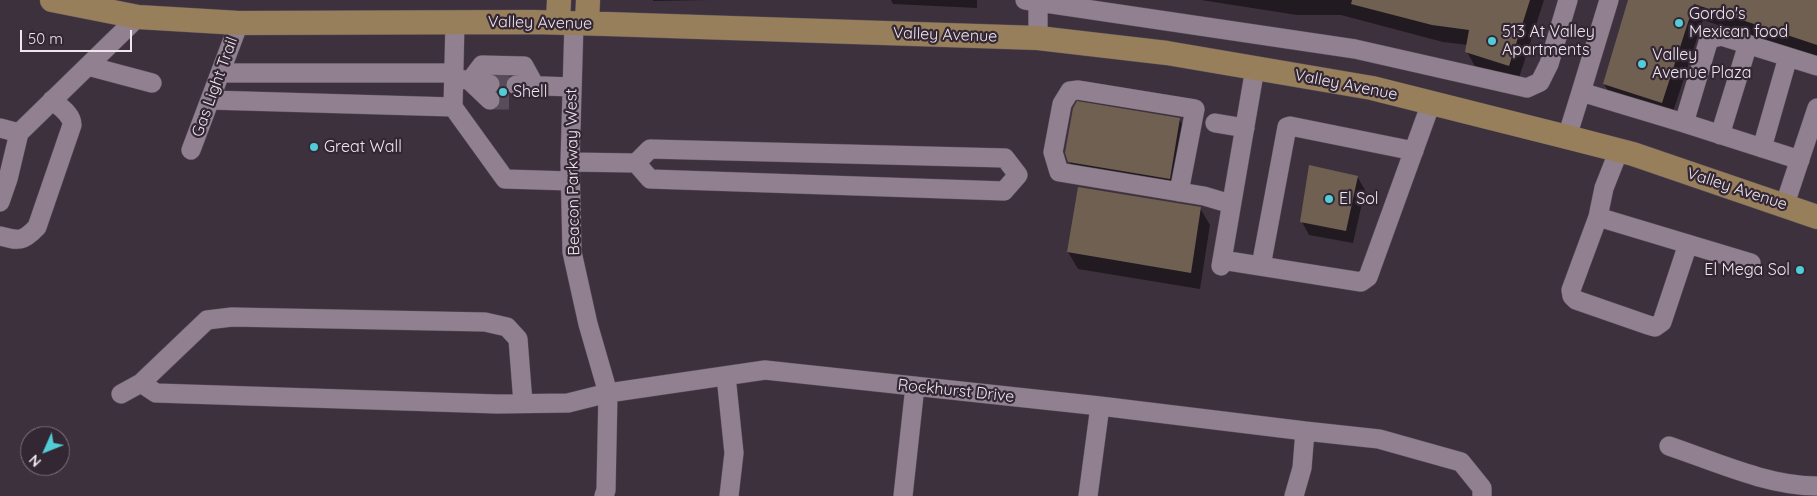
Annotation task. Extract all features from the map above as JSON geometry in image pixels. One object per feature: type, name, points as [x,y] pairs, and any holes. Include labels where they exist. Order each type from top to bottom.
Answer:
[{"type":"main road","name":"Valley Avenue","points":[[52,0],[138,17],[238,23],[455,22],[573,14],[1038,38],[1168,53],[1372,88],[1619,150],[1785,204],[1817,217]]},
{"type":"street","points":[[1038,38],[1034,1],[1355,49],[1527,88],[1540,82],[1549,64],[1568,0]]},
{"type":"street","points":[[1567,137],[1609,0]]},
{"type":"street","name":"Beacon Parkway West","points":[[573,14],[570,162],[572,252],[588,324],[608,393],[606,490],[604,496]]},
{"type":"street","points":[[0,202],[8,180],[18,133],[138,17]]},
{"type":"street","points":[[455,22],[459,77],[453,107],[505,179],[570,181]]},
{"type":"street","name":"Gas Light Trail","points":[[191,150],[238,23]]},
{"type":"street","points":[[1684,123],[1709,40],[1721,36],[1817,66]]},
{"type":"street","points":[[1720,135],[1748,44]]},
{"type":"street","points":[[1762,148],[1788,56]]},
{"type":"street","points":[[459,77],[482,65],[524,66],[535,86]]},
{"type":"street","points":[[88,66],[152,83]]},
{"type":"street","points":[[1255,68],[1221,263],[1261,266],[1361,282],[1365,281],[1431,103]]},
{"type":"street","points":[[220,73],[459,77],[490,92]]},
{"type":"street","points":[[516,92],[535,86],[572,87]]},
{"type":"street","points":[[1179,192],[1195,109],[1078,90],[1070,92],[1062,104],[1054,152],[1059,172],[1179,192],[1204,196],[1232,204]]},
{"type":"street","points":[[1581,92],[1800,160]]},
{"type":"street","points":[[0,236],[20,240],[27,238],[37,227],[72,125],[72,120],[68,114],[52,100]]},
{"type":"street","points":[[210,100],[453,107]]},
{"type":"street","points":[[1785,204],[1817,108]]},
{"type":"street","points":[[1215,123],[1245,128]]},
{"type":"street","points":[[1261,266],[1287,127],[1290,126],[1414,151]]},
{"type":"street","points":[[0,128],[18,133]]},
{"type":"street","points":[[570,162],[636,163],[650,149],[1006,158],[1018,175],[1004,192],[810,186],[650,179],[636,163]]},
{"type":"street","points":[[1619,150],[1604,188],[1598,218],[1571,290],[1572,296],[1576,300],[1656,327],[1662,322],[1688,244]]},
{"type":"street","points":[[1598,218],[1751,263]]},
{"type":"street","points":[[121,394],[141,382],[207,320],[232,317],[484,322],[507,326],[518,339],[523,404]]},
{"type":"street","name":"Rockhurst Drive","points":[[141,382],[156,393],[523,404],[568,403],[608,393],[765,370],[1100,406],[1379,439],[1462,462],[1482,488],[1482,496]]},
{"type":"street","points":[[726,376],[734,453],[729,496]]},
{"type":"street","points":[[903,496],[915,386]]},
{"type":"street","points":[[1088,496],[1100,406]]},
{"type":"street","points":[[1294,496],[1302,468],[1304,431]]},
{"type":"street","points":[[1669,446],[1774,481],[1798,486],[1817,486]]},
{"type":"building","name":"513 At Valley Apartments","points":[[1352,0],[1530,0],[1509,66],[1465,52],[1469,30],[1432,25],[1351,4]]},
{"type":"building","name":"Valley Avenue Plaza","points":[[1628,0],[1817,0],[1817,45],[1694,4],[1662,103],[1603,84]]},
{"type":"building","points":[[1077,101],[1180,118],[1170,179],[1068,162],[1065,153],[1073,108]]},
{"type":"building","points":[[1309,165],[1358,176],[1346,231],[1300,222]]},
{"type":"building","points":[[1078,187],[1201,207],[1191,273],[1067,252]]},
{"type":"tunnel","points":[[490,84],[516,85]]},
{"type":"tunnel","points":[[490,100],[516,100]]},
{"type":"place","name":"Gordo's Mexican food","points":[[1679,23]]},
{"type":"place","name":"513 At Valley Apartments","points":[[1492,41]]},
{"type":"place","name":"Valley Avenue Plaza","points":[[1642,64]]},
{"type":"place","name":"Shell","points":[[503,92]]},
{"type":"place","name":"Great Wall","points":[[314,147]]},
{"type":"place","name":"El Sol","points":[[1329,199]]},
{"type":"place","name":"El Mega Sol","points":[[1800,270]]}]
